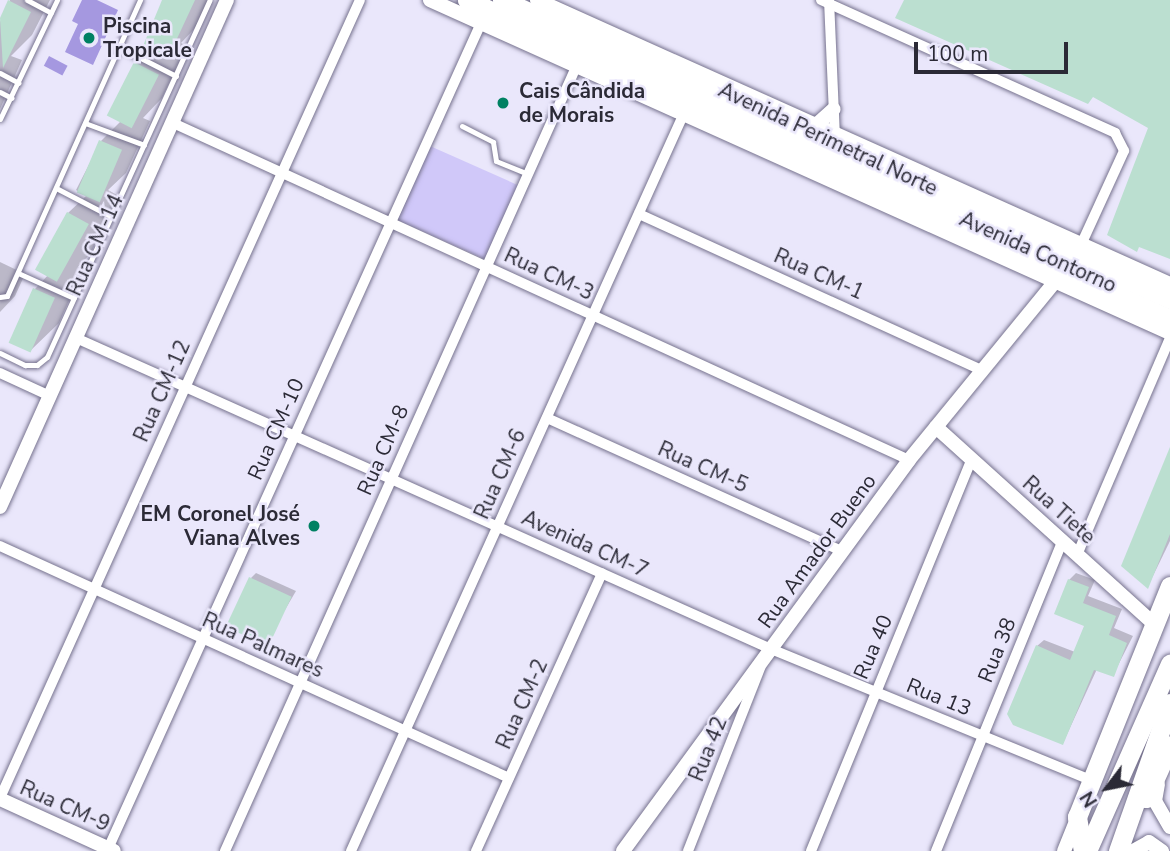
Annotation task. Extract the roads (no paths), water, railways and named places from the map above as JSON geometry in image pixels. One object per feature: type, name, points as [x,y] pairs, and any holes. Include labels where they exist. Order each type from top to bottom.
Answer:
[{"type":"highway","name":"Avenida Perimetral Norte","points":[[467,0],[1170,319]]},
{"type":"highway","name":"Avenida Perimetral Norte","points":[[502,0],[836,142],[1170,299]]},
{"type":"highway","points":[[1062,286],[1109,290],[1136,318]]},
{"type":"highway","points":[[1085,851],[1077,817],[1170,586]]},
{"type":"highway","points":[[1085,851],[1170,664]]},
{"type":"highway","points":[[1118,851],[1170,704]]},
{"type":"highway","points":[[1118,851],[1159,775],[1170,745]]},
{"type":"street","name":"Rua CM-14","points":[[0,507],[228,0]]},
{"type":"street","name":"Rua CM-12","points":[[0,799],[360,0]]},
{"type":"street","name":"Avenida Contorno","points":[[430,0],[1062,286],[1170,332]]},
{"type":"street","name":"Avenida Contorno","points":[[537,0],[815,126],[836,142],[1170,284]]},
{"type":"street","points":[[858,192],[846,170],[836,142],[829,1],[1115,133],[1124,151],[1081,245]]},
{"type":"street","name":"Rua CM-10","points":[[109,850],[481,23]]},
{"type":"street","name":"Rua CM-8","points":[[225,851],[577,65]]},
{"type":"street","points":[[815,126],[834,109]]},
{"type":"street","name":"Rua CM-6","points":[[351,851],[684,113]]},
{"type":"street","name":"Rua CM-3","points":[[173,123],[909,460]]},
{"type":"street","name":"Rua CM-1","points":[[639,215],[982,370]]},
{"type":"street","name":"Rua Amador Bueno","points":[[623,851],[909,460],[982,370],[1062,286]]},
{"type":"street","name":"Avenida CM-7","points":[[76,338],[771,649]]},
{"type":"street","points":[[1077,555],[1170,338]]},
{"type":"street","points":[[0,373],[50,396]]},
{"type":"street","name":"Rua CM-5","points":[[547,418],[842,551]]},
{"type":"street","name":"Rua Tiete","points":[[936,427],[1154,624]]},
{"type":"street","name":"Rua 40","points":[[811,851],[972,459]]},
{"type":"street","name":"Rua 38","points":[[936,851],[1062,542]]},
{"type":"street","name":"Rua Palmares","points":[[0,546],[509,778]]},
{"type":"street","name":"Rua CM-2","points":[[476,851],[602,573]]},
{"type":"street","name":"Rua 13","points":[[771,649],[1091,780]]},
{"type":"street","name":"Rua 42","points":[[688,851],[762,661]]},
{"type":"street","points":[[1159,775],[1155,802],[1170,827]]},
{"type":"street","name":"Rua CM-9","points":[[0,799],[109,850]]},
{"type":"street","points":[[1064,851],[1077,817]]},
{"type":"street","points":[[1133,851],[1149,842],[1162,851]]},
{"type":"lane","points":[[27,0],[51,13]]},
{"type":"lane","points":[[0,119],[57,0]]},
{"type":"lane","points":[[0,298],[7,296],[18,273],[140,0]]},
{"type":"lane","points":[[0,353],[25,365],[37,365],[47,357],[209,0]]},
{"type":"lane","points":[[119,47],[176,76]]},
{"type":"lane","points":[[0,73],[19,83]]},
{"type":"lane","points":[[0,92],[12,98]]},
{"type":"lane","points":[[85,123],[144,145]]},
{"type":"lane","points":[[462,127],[493,142],[495,161],[528,174]]},
{"type":"lane","points":[[56,188],[112,217]]},
{"type":"lane","points":[[18,273],[74,299]]},
{"type":"place","name":"Piscina Tropicale","points":[[89,38]]},
{"type":"place","name":"Cais Cândida de Morais","points":[[503,103]]},
{"type":"place","name":"EM Coronel José Viana Alves","points":[[314,526]]}]
